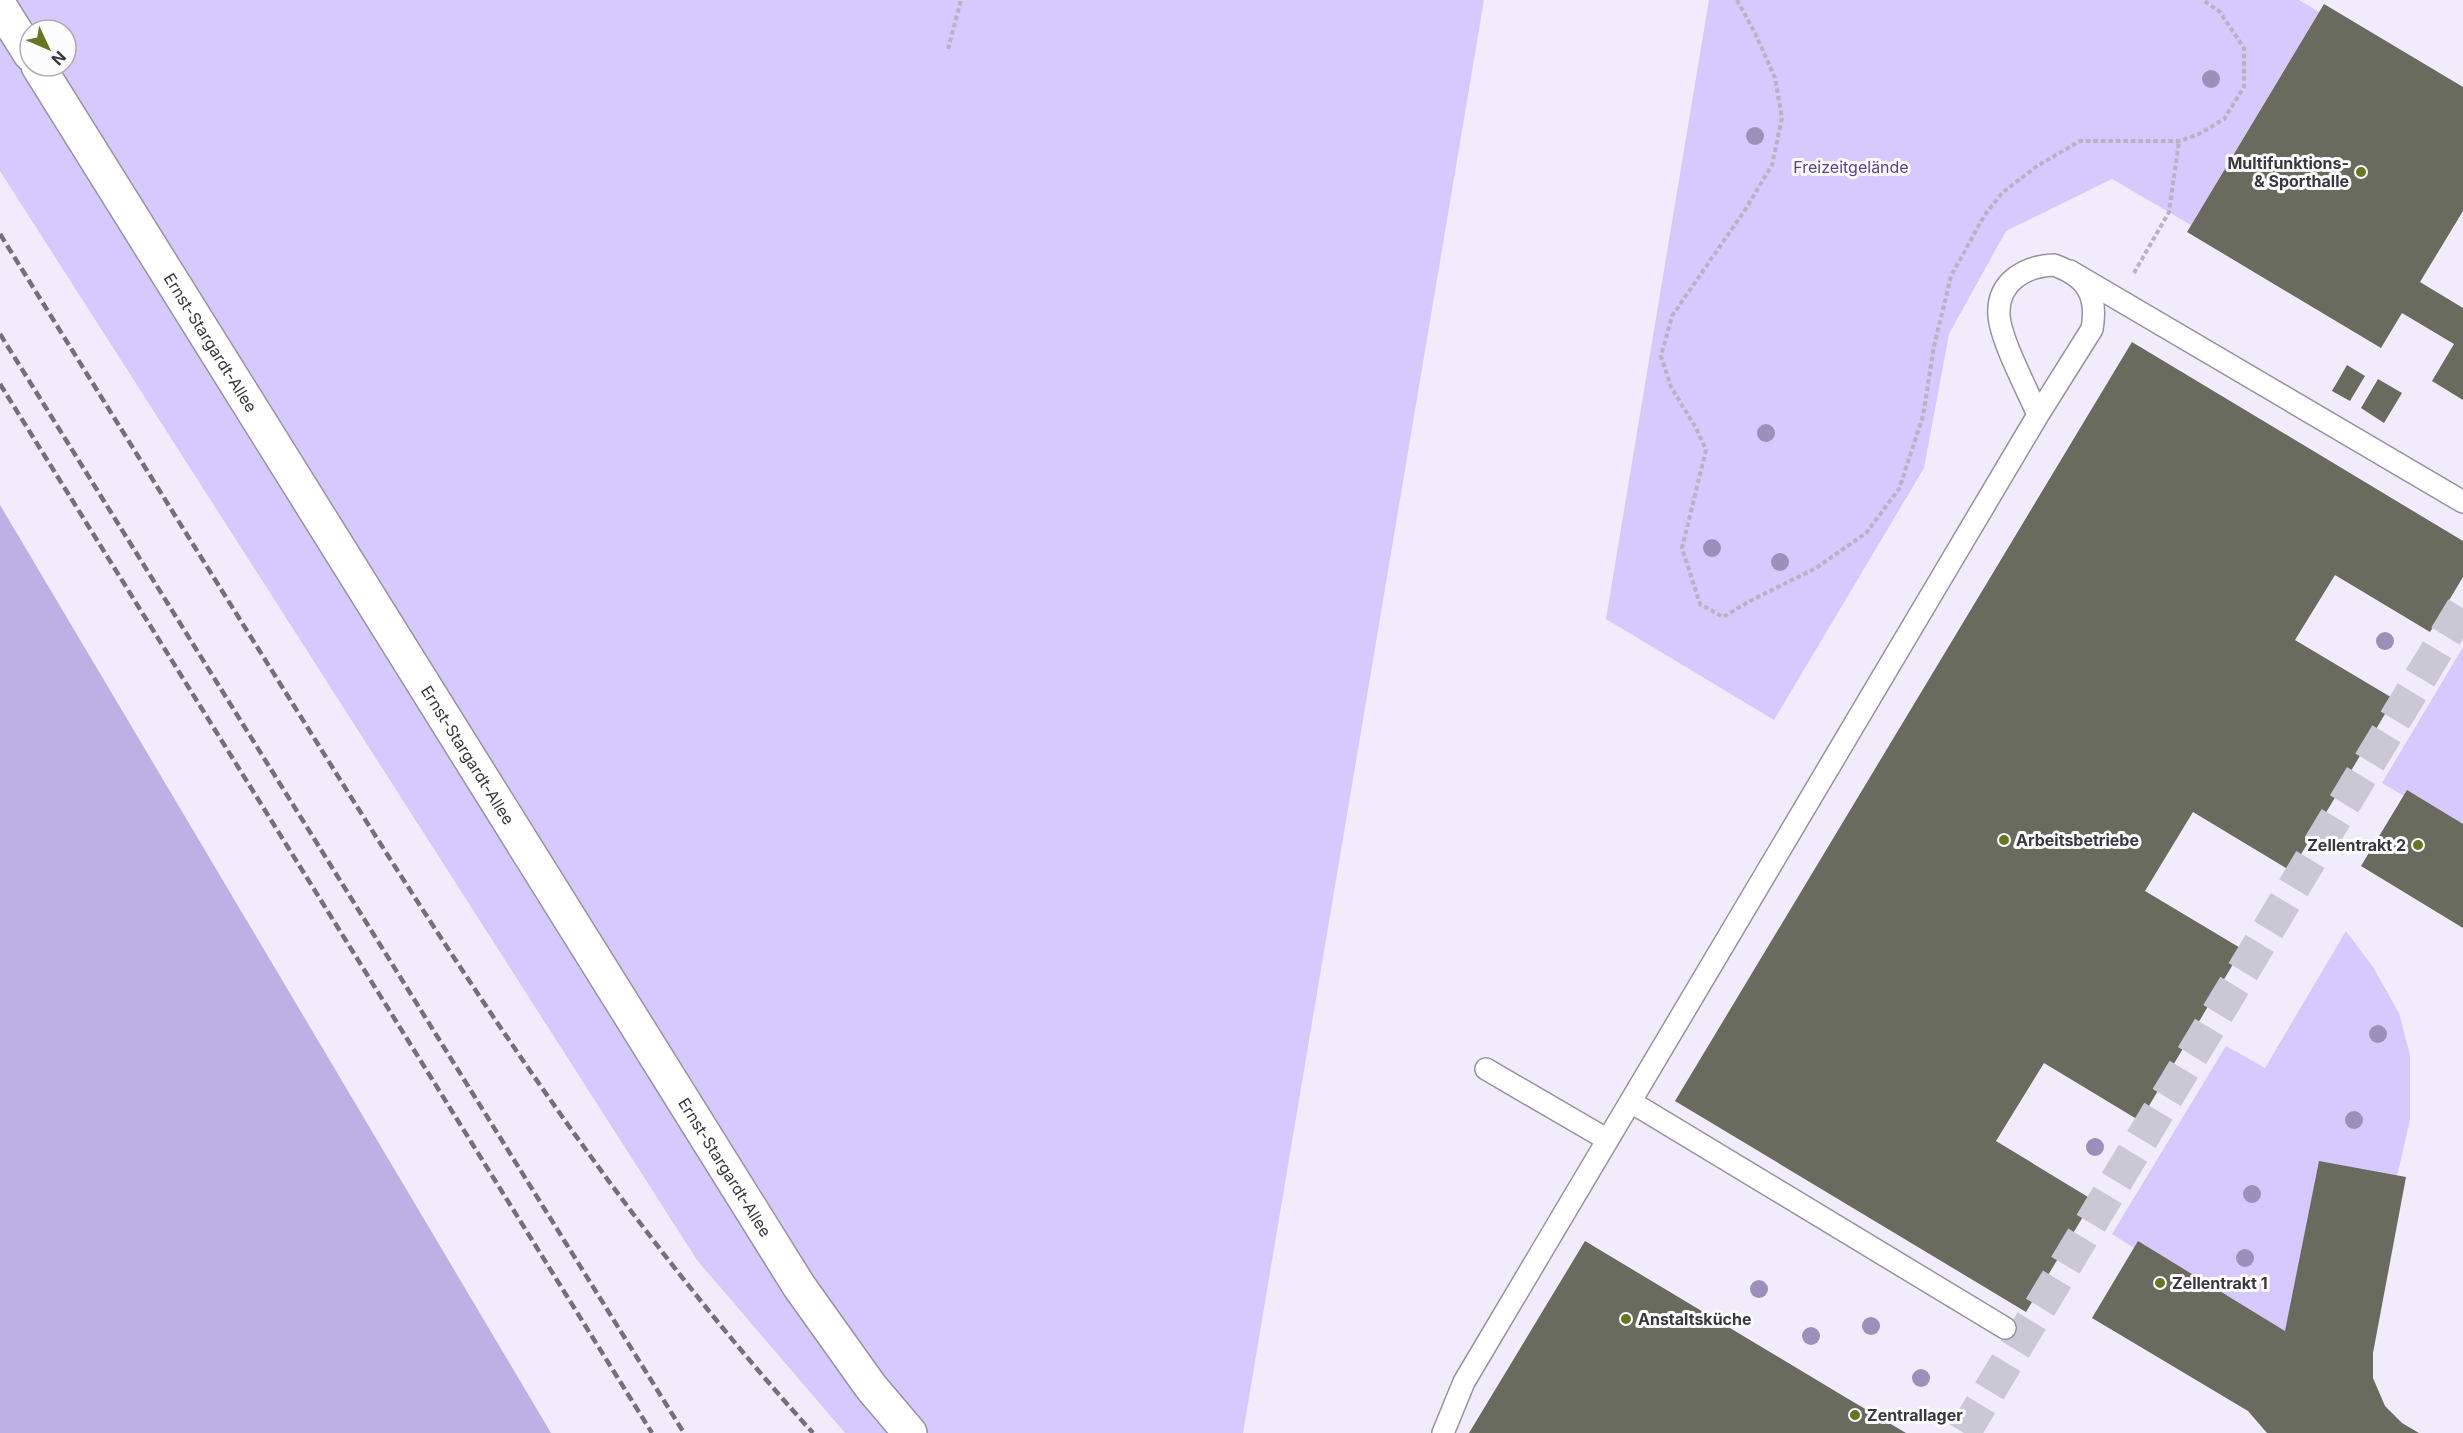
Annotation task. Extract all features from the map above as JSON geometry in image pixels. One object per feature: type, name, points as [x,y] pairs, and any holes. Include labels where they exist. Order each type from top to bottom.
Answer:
[{"type":"street","points":[[0,6],[18,35]]},
{"type":"street","name":"Ernst-Stargardt-Allee","points":[[45,78],[799,1286],[871,1388],[909,1433]]},
{"type":"lane","points":[[2038,415],[2001,330],[1998,314],[2001,297],[2009,282],[2022,272],[2038,266],[2054,265],[2070,271],[2119,299],[2463,502]]},
{"type":"lane","points":[[1443,1433],[1464,1382],[2038,415],[2092,329],[2095,312],[2092,296],[2084,281],[2070,271]]},
{"type":"lane","points":[[1486,1069],[1608,1140]]},
{"type":"lane","points":[[1631,1102],[2005,1328]]},
{"type":"path","points":[[948,49],[961,0]]},
{"type":"path","points":[[1737,0],[1775,78],[1782,118],[1772,165],[1745,210],[1672,316],[1661,356],[1671,387],[1696,428],[1706,450],[1682,548],[1700,604],[1723,617],[1816,568],[1866,533],[1899,489],[1923,416],[1934,346],[1951,276],[1984,216],[2002,193],[2037,166],[2080,141],[2179,141],[2199,134],[2224,119],[2244,87],[2244,48],[2220,12],[2203,0]]},
{"type":"path","points":[[2119,299],[2169,212],[2179,141]]},
{"type":"green space","points":[[0,0],[1484,0],[1243,1433],[845,1433],[697,1260],[0,171]]},
{"type":"green space","name":"Freizeitgelände","points":[[1709,0],[2299,0],[2319,12],[2191,225],[2112,179],[2006,231],[1949,334],[1924,468],[1774,720],[1606,619]]},
{"type":"green space","points":[[2463,647],[2463,824],[2382,783]]},
{"type":"green space","points":[[2346,931],[2373,967],[2399,1013],[2410,1055],[2410,1120],[2397,1176],[2285,1331],[2138,1242],[2134,1248],[2112,1234],[2226,1046],[2265,1068]]},
{"type":"shaded area","points":[[0,505],[551,1433],[0,1433]]},
{"type":"building","points":[[2324,4],[2463,87],[2463,211],[2420,282],[2463,308],[2463,400],[2432,381],[2454,344],[2402,313],[2381,348],[2187,232]]},
{"type":"building","name":"Arbeitsbetriebe","points":[[2132,342],[2463,541],[2463,577],[2430,632],[2335,575],[2295,640],[2394,699],[2291,871],[2193,812],[2145,891],[2242,949],[2140,1121],[2044,1063],[1996,1141],[2093,1200],[2026,1312],[1675,1101]]},
{"type":"building","points":[[2347,365],[2365,376],[2350,401],[2332,391]]},
{"type":"building","points":[[2378,379],[2402,393],[2384,423],[2361,408]]},
{"type":"building","name":"Zellentrakt 2","points":[[2407,790],[2463,824],[2463,928],[2361,866]]},
{"type":"building","name":"Zellentrakt 1","points":[[2319,1161],[2406,1177],[2373,1353],[2373,1378],[2385,1406],[2402,1423],[2419,1433],[2267,1433],[2248,1411],[2092,1318],[2138,1241],[2285,1331]]},
{"type":"building","name":"Anstaltsküche","points":[[1585,1241],[1845,1397],[1906,1433],[1469,1433]]},
{"type":"tunnel","points":[[1964,1433],[2463,607]]},
{"type":"railway","points":[[0,234],[360,811],[479,996],[605,1176],[671,1263],[740,1349],[813,1433]]},
{"type":"railway","points":[[0,334],[684,1433]]},
{"type":"railway","points":[[0,384],[652,1433]]},
{"type":"place","name":"Multifunktions- & Sporthalle","points":[[2361,172]]},
{"type":"place","name":"Arbeitsbetriebe","points":[[2004,840]]},
{"type":"place","name":"Zellentrakt 2","points":[[2418,845]]},
{"type":"place","name":"Zellentrakt 1","points":[[2160,1283]]},
{"type":"place","name":"Anstaltsküche","points":[[1626,1319]]},
{"type":"place","name":"Zentrallager","points":[[1855,1415]]}]
